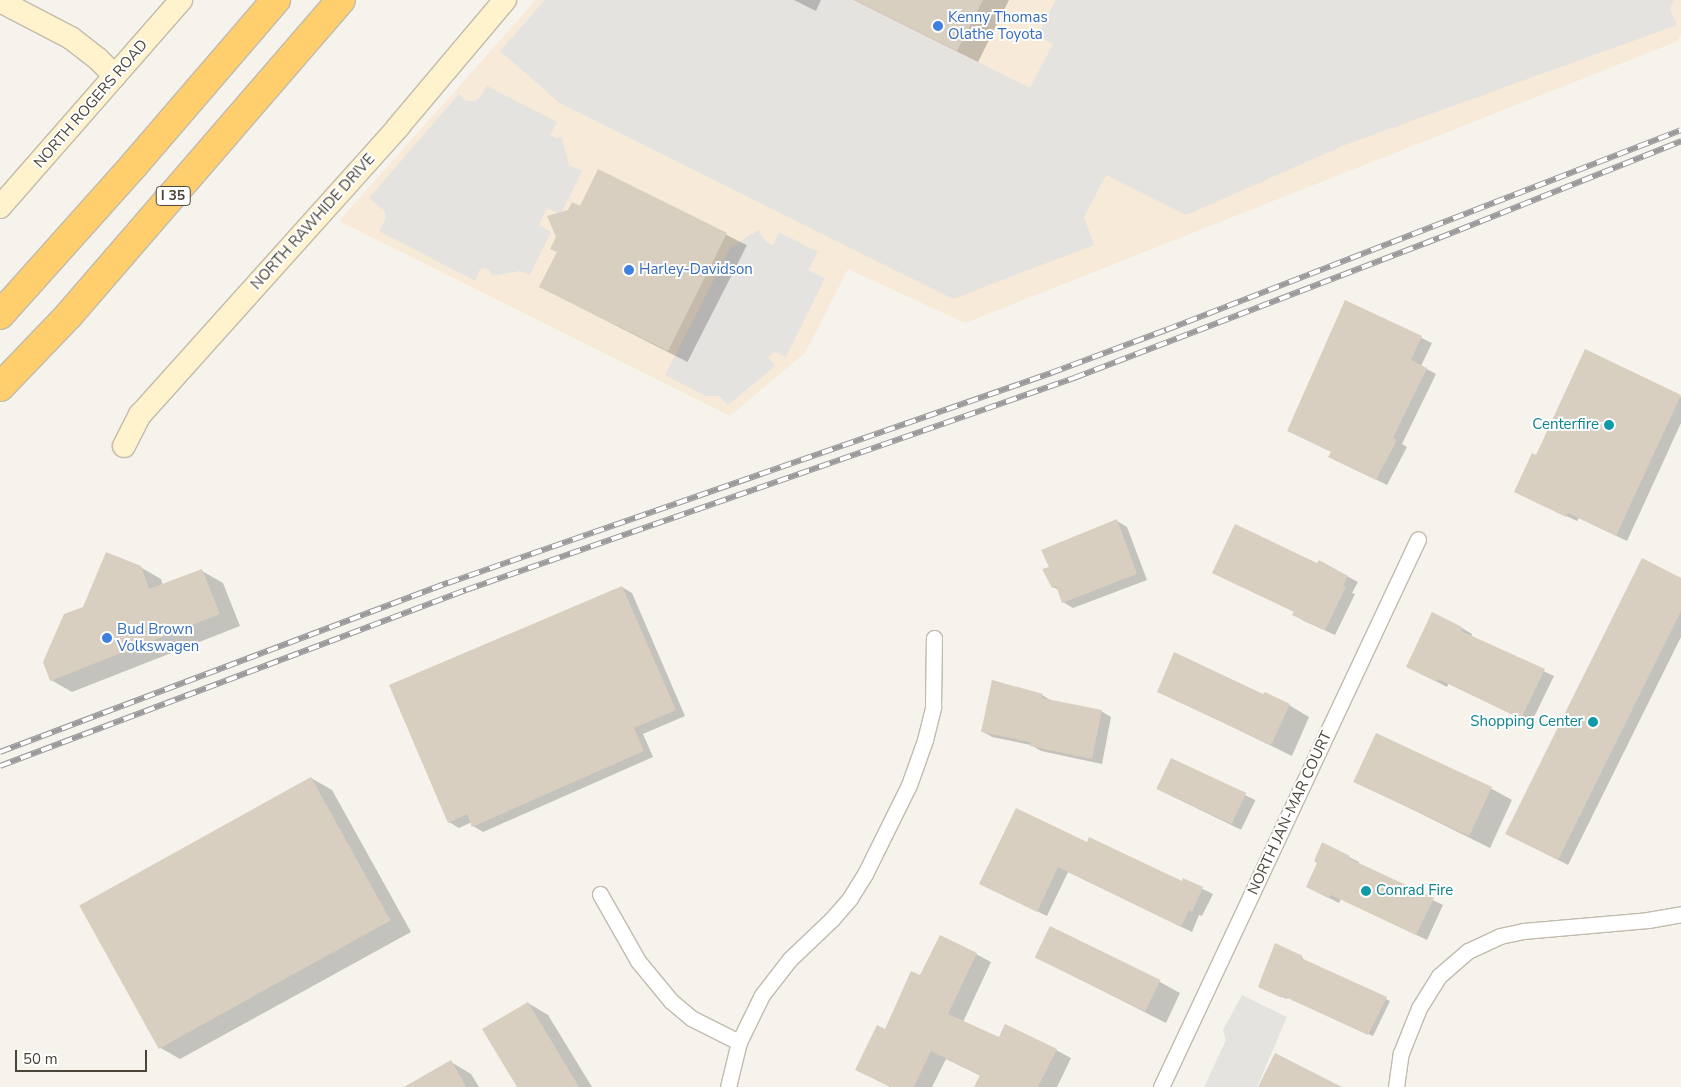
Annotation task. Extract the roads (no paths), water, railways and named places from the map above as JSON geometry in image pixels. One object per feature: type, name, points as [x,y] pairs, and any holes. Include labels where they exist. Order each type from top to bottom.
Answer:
[{"type":"highway","points":[[0,315],[134,165],[276,0]]},
{"type":"highway","name":"I 35","points":[[0,387],[69,315],[341,0]]},
{"type":"street","name":"NORTH ROGERS ROAD","points":[[0,207],[181,0]]},
{"type":"street","name":"NORTH RAWHIDE DRIVE","points":[[124,446],[140,415],[398,127],[505,0]]},
{"type":"street","points":[[0,1],[71,38],[98,59],[115,76]]},
{"type":"street","name":"NORTH JAN-MAR COURT","points":[[1161,1087],[1418,539]]},
{"type":"street","points":[[728,1087],[739,1042],[749,1019],[775,976],[832,919],[850,898],[865,874],[909,785],[925,740],[933,707],[934,638]]},
{"type":"street","points":[[600,894],[638,961],[671,1001],[691,1018],[739,1042]]},
{"type":"street","points":[[1396,1087],[1401,1053],[1419,1008],[1439,976],[1468,952],[1500,936],[1523,931],[1648,920],[1681,914]]},
{"type":"railway","points":[[0,752],[448,583],[1051,373],[1681,130]]},
{"type":"railway","points":[[0,766],[466,590],[1074,378],[1439,238],[1681,141]]},
{"type":"place","name":"Kenny Thomas Olathe Toyota","points":[[938,26]]},
{"type":"place","name":"Harley-Davidson","points":[[629,270]]},
{"type":"place","name":"Centerfire","points":[[1609,425]]},
{"type":"place","name":"Bud Brown Volkswagen","points":[[107,638]]},
{"type":"place","name":"Shopping Center","points":[[1593,722]]},
{"type":"place","name":"Conrad Fire","points":[[1366,891]]}]
